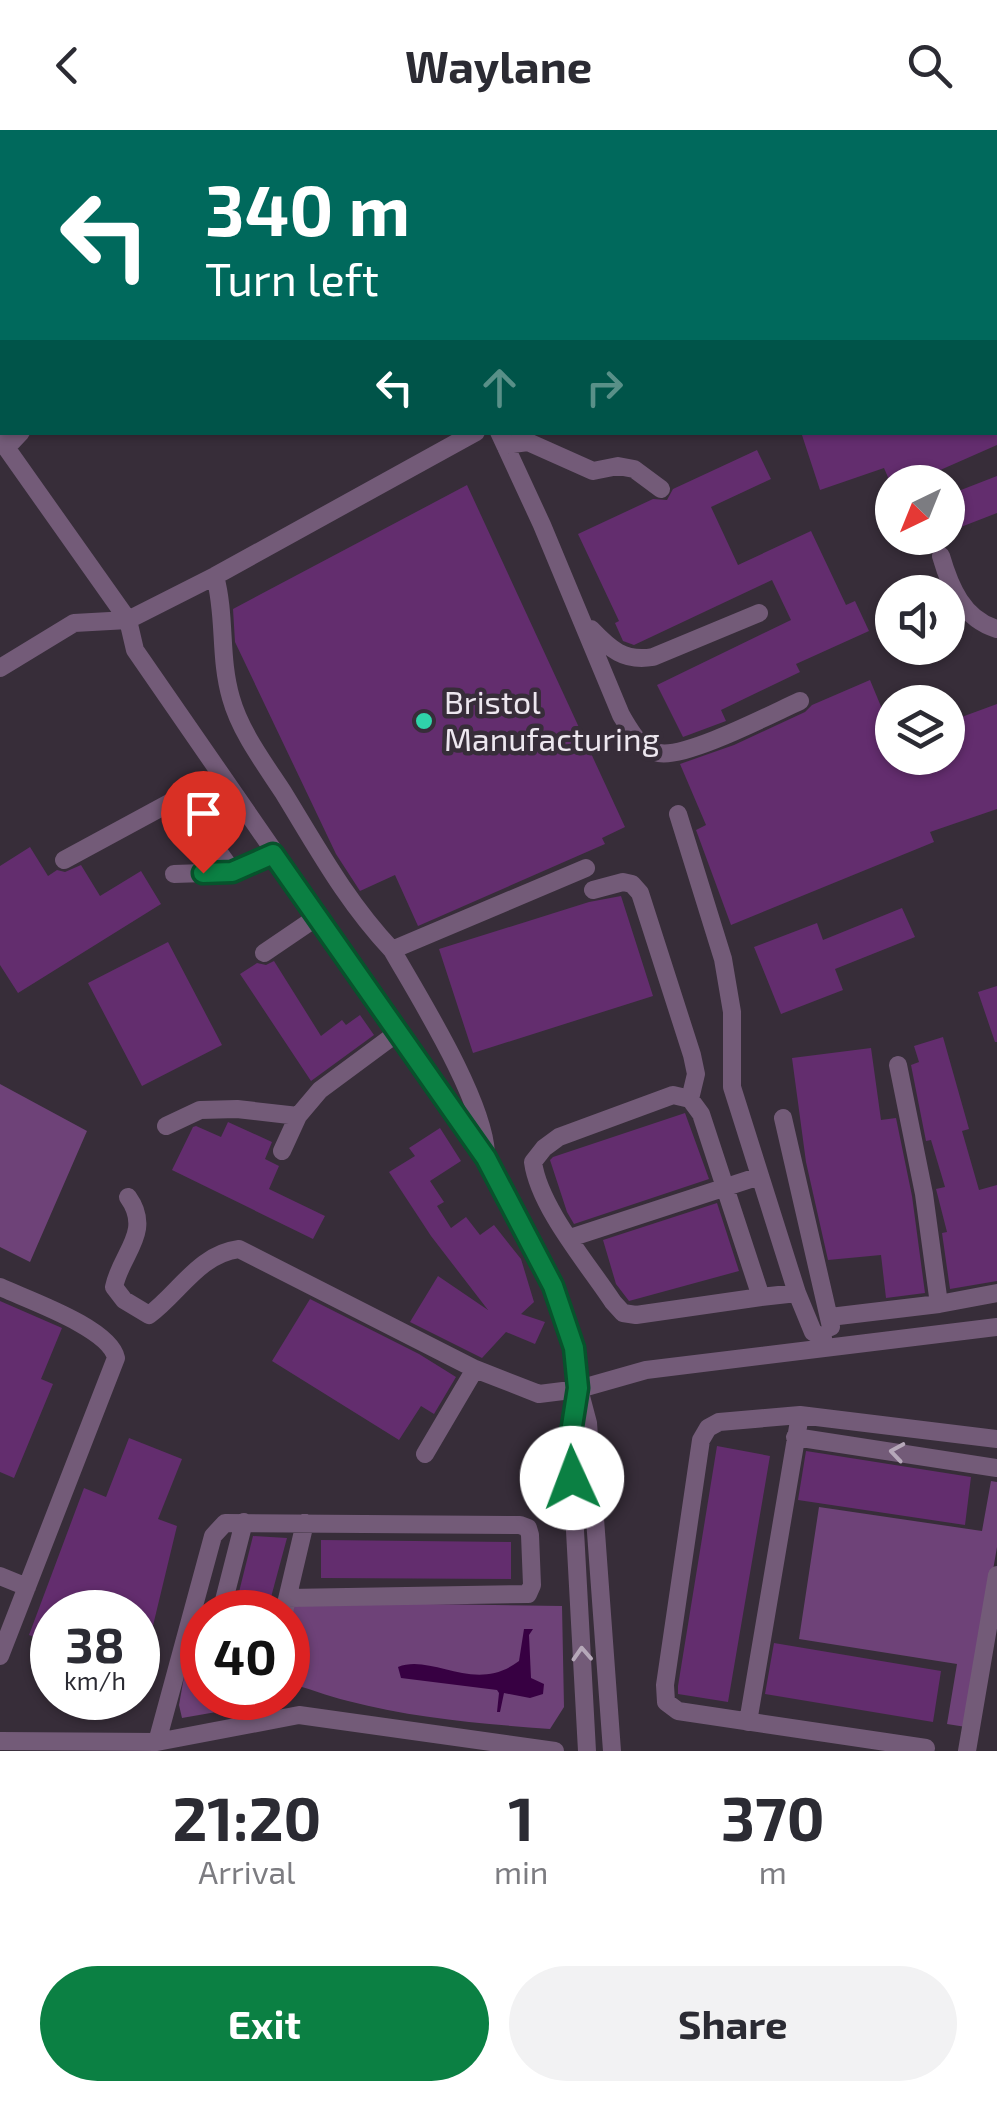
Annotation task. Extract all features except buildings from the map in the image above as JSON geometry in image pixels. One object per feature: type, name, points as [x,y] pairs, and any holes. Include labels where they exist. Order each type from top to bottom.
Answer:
[{"type":"street","points":[[0,668],[74,623],[128,620],[471,435]]},
{"type":"street","points":[[502,439],[528,442],[592,470],[618,466],[634,470],[661,489]]},
{"type":"street","points":[[502,439],[584,621],[621,715],[633,736],[646,748],[660,753],[684,750],[800,701]]},
{"type":"street","points":[[3,443],[128,620],[135,650],[486,1158],[553,1286],[574,1348],[578,1388],[590,1437],[612,1751]]},
{"type":"street","points":[[941,556],[952,593],[984,626],[997,630]]},
{"type":"street","points":[[214,576],[221,607],[222,661],[232,702],[249,738],[358,914],[392,950],[413,986],[469,1093],[485,1139],[486,1158]]},
{"type":"street","points":[[584,621],[621,656],[637,660],[653,658],[758,612]]},
{"type":"street","points":[[64,860],[173,800],[188,809],[232,872]]},
{"type":"street","points":[[678,814],[723,959],[732,1012],[732,1086],[797,1292],[813,1332],[824,1343]]},
{"type":"street","points":[[174,874],[232,872],[273,854]]},
{"type":"street","points":[[392,950],[586,868]]},
{"type":"street","points":[[593,890],[623,882],[632,884],[640,894],[692,1055],[696,1074],[690,1099]]},
{"type":"street","points":[[264,953],[318,917]]},
{"type":"street","points":[[282,1151],[298,1116],[320,1090],[397,1033]]},
{"type":"street","points":[[898,1065],[924,1194],[938,1304]]},
{"type":"street","points":[[761,1297],[701,1114],[690,1099],[673,1095],[559,1137],[534,1162],[535,1177],[570,1238],[612,1302],[624,1313],[636,1316],[797,1292]]},
{"type":"street","points":[[166,1126],[200,1110],[237,1109],[298,1116]]},
{"type":"street","points":[[783,1118],[830,1317],[832,1329],[824,1343]]},
{"type":"street","points":[[570,1238],[760,1176]]},
{"type":"street","points":[[128,1197],[136,1207],[138,1229],[117,1271],[114,1287],[136,1310],[149,1316],[208,1259],[239,1248],[474,1369],[540,1394],[646,1370],[824,1343],[997,1327]]},
{"type":"street","points":[[0,1286],[98,1333],[114,1346],[116,1358],[0,1656]]},
{"type":"street","points":[[830,1317],[997,1293]]},
{"type":"street","points":[[425,1454],[474,1369]]},
{"type":"street","points":[[578,1388],[570,1439],[587,1751]]},
{"type":"street","points":[[748,1722],[800,1415]]},
{"type":"street","points":[[926,1748],[678,1711],[666,1702],[665,1685],[701,1440],[708,1428],[719,1422],[800,1415],[997,1438]]},
{"type":"street","points":[[795,1437],[997,1468]]},
{"type":"street","points":[[227,1590],[244,1522]]},
{"type":"street","points":[[204,1590],[217,1528],[225,1523],[528,1528],[531,1592],[310,1604]]},
{"type":"street","points":[[289,1590],[305,1523]]},
{"type":"street","points":[[0,1576],[27,1587]]},
{"type":"street","points":[[968,1751],[994,1616],[997,1576]]},
{"type":"street","points":[[168,1744],[180,1696]]},
{"type":"street","points":[[0,1741],[28,1746],[168,1744],[299,1715],[554,1751]]},
{"type":"shaded area","points":[[0,1084],[87,1131],[30,1262],[0,1247]]},
{"type":"shaded area","points":[[991,1481],[997,1482],[997,1547],[966,1727],[947,1724],[957,1664],[799,1639],[819,1507],[982,1531]]},
{"type":"shaded area","points":[[310,1602],[562,1606],[564,1707],[550,1729],[448,1720],[310,1690]]},
{"type":"shaded area","points":[[524,1629],[533,1629],[529,1635],[531,1678],[544,1684],[543,1694],[530,1698],[504,1693],[500,1712],[497,1690],[401,1678],[398,1667],[411,1664],[470,1674],[503,1670],[519,1661]]},
{"type":"place","name":"Bristol Manufacturing","points":[[424,721]]},
{"type":"route","points":[[203,873],[247,868],[273,854],[486,1158],[553,1286],[574,1348],[578,1388],[571,1420],[572,1478]]}]
